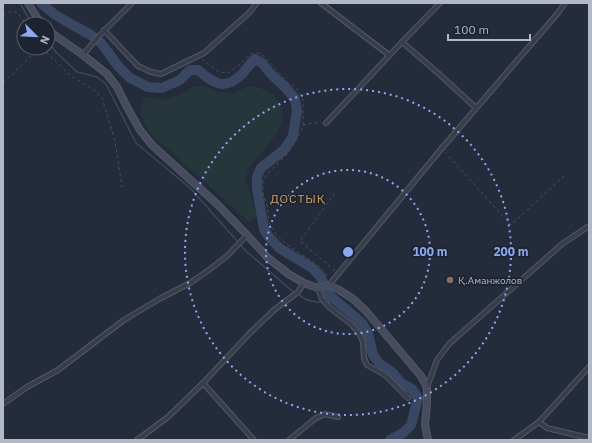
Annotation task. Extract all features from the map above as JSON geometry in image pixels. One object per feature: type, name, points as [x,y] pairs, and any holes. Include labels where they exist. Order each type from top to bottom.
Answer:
[{"type":"main road","points":[[28,3],[36,16]]},
{"type":"main road","points":[[56,36],[83,54],[107,74],[117,87],[140,130],[152,145],[217,204],[248,235],[268,258],[304,284],[318,288],[329,285],[352,298],[366,311],[421,376],[427,388],[425,425],[428,440]]},
{"type":"street","points":[[83,54],[104,30],[132,3]]},
{"type":"street","points":[[104,30],[138,66],[151,72],[161,74],[204,53],[249,13],[257,3]]},
{"type":"street","points":[[321,3],[390,55]]},
{"type":"street","points":[[326,123],[440,3]]},
{"type":"street","points":[[329,285],[442,148],[565,3]]},
{"type":"street","points":[[402,42],[476,108]]},
{"type":"street","points":[[427,388],[437,360],[450,344],[562,244],[589,226]]},
{"type":"street","points":[[3,404],[27,386],[58,370],[124,320],[190,283],[227,256],[248,235]]},
{"type":"street","points":[[136,440],[168,417],[203,383],[250,333],[274,310],[298,292],[304,284]]},
{"type":"street","points":[[318,288],[322,299],[329,307],[359,333],[363,342],[364,358],[367,365],[384,375],[408,398]]},
{"type":"street","points":[[514,440],[539,422],[589,367]]},
{"type":"street","points":[[203,383],[254,440]]},
{"type":"street","points":[[289,440],[316,418],[325,414],[338,417]]},
{"type":"street","points":[[539,422],[547,428],[589,438]]},
{"type":"path","points":[[3,15],[12,11],[18,13],[20,16]]},
{"type":"path","points":[[198,56],[219,72],[228,74],[251,54],[259,53],[266,58],[287,82],[297,89],[303,99],[303,126],[296,141],[287,154],[268,173],[264,181],[263,194],[268,206],[269,223],[275,233],[286,244],[324,271],[328,277],[329,285]]},
{"type":"path","points":[[3,83],[31,56]]},
{"type":"path","points":[[50,56],[71,76],[93,89],[102,98],[115,141],[122,186]]},
{"type":"path","points":[[303,126],[311,123],[326,123]]},
{"type":"path","points":[[442,148],[511,225],[566,175]]},
{"type":"path","points":[[335,193],[300,241],[338,274]]},
{"type":"shaded area","points":[[203,86],[219,92],[233,93],[249,86],[260,88],[274,95],[282,108],[282,121],[275,136],[247,170],[246,181],[257,215],[250,223],[149,132],[140,113],[144,97],[162,100],[184,93],[194,87]]},
{"type":"waterway","points":[[41,3],[54,14],[91,35],[101,43],[118,66],[130,78],[148,87],[162,88],[180,80],[190,70],[198,70],[209,79],[220,84],[230,83],[242,74],[255,59],[262,63],[295,99],[297,111],[293,136],[284,150],[261,168],[257,177],[257,189],[264,229],[279,248],[311,267],[320,276],[328,294],[362,323],[368,334],[373,355],[379,363],[393,373],[401,383],[412,389],[418,398],[411,425],[403,433],[390,440]]},
{"type":"waterway","points":[[21,5],[27,16]]},
{"type":"waterway","points":[[56,52],[77,72],[97,77],[106,84],[136,143],[190,188],[247,252],[291,290],[307,300],[323,302]]},
{"type":"waterway","points":[[326,302],[336,301]]},
{"type":"place","name":"Қ.Аманжолов","points":[[450,280]]},
{"type":"district","name":"ДОСТЫҚ","points":[[298,199]]}]
